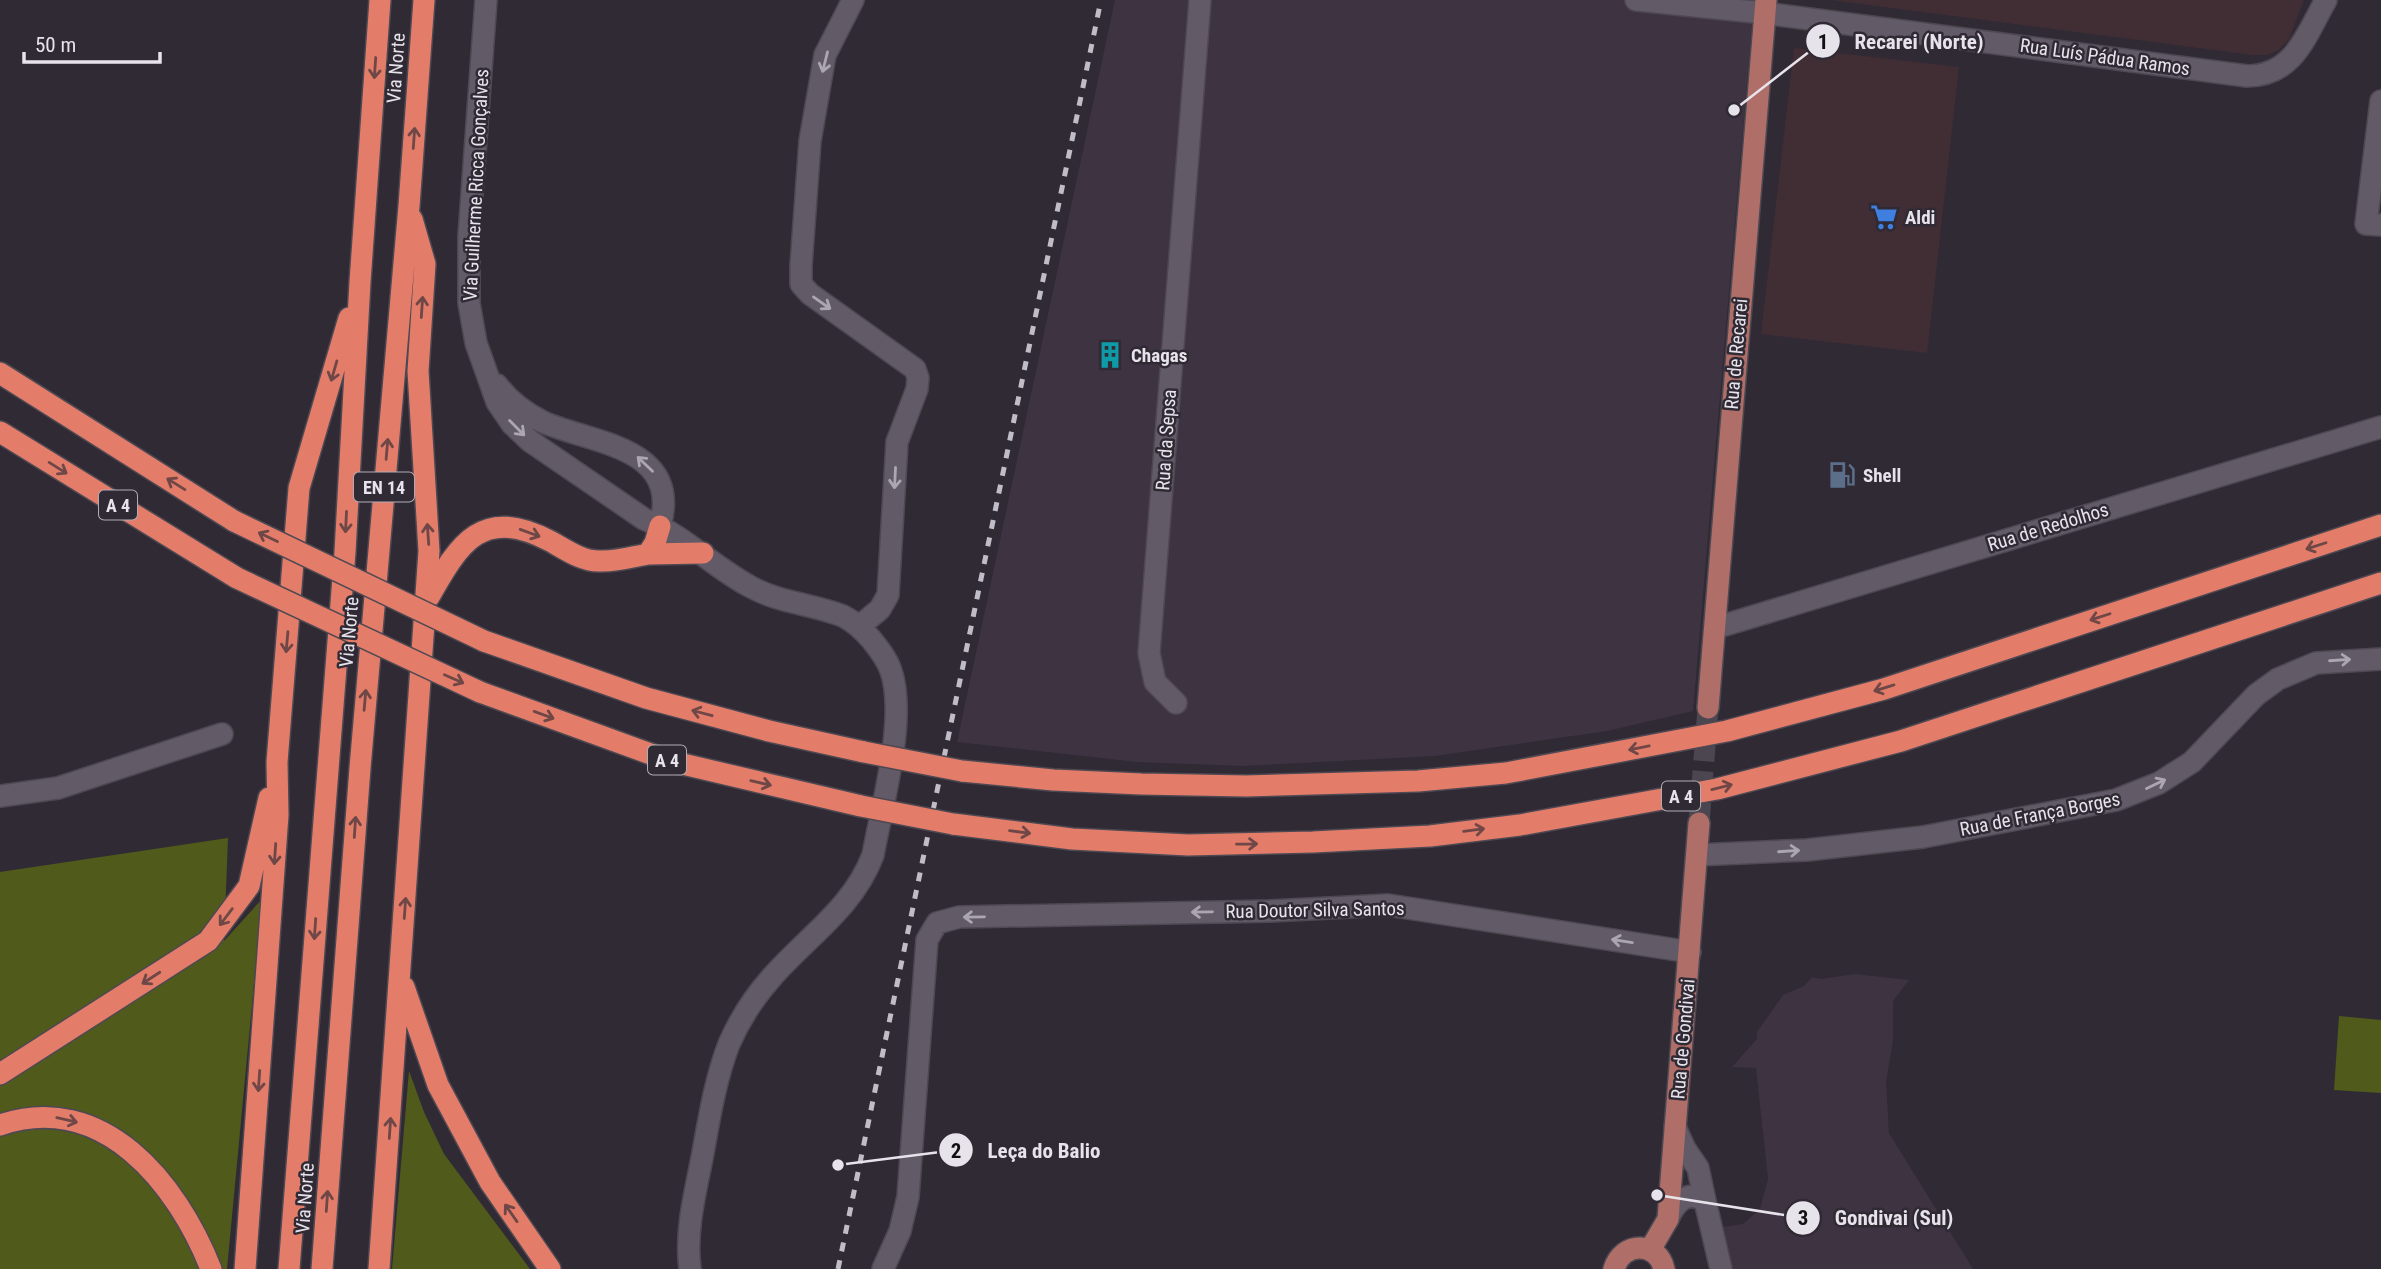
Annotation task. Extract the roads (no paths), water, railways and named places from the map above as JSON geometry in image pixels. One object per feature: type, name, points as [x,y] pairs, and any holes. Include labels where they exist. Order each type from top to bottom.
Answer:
[{"type":"highway","name":"Via Norte","points":[[289,1269],[345,552],[360,282],[380,0]]},
{"type":"highway","name":"Via Norte","points":[[322,1269],[360,768],[409,206],[424,0]]},
{"type":"highway","points":[[379,1269],[429,551],[418,371],[425,264],[409,206]]},
{"type":"highway","points":[[245,1269],[278,815],[276,762],[299,488],[360,282]]},
{"type":"highway","name":"A 4","points":[[0,373],[234,521],[484,641],[646,698],[769,731],[962,771],[1116,783],[1247,786],[1418,781],[1506,773],[1727,731],[1884,689],[2381,525]]},
{"type":"highway","name":"A 4","points":[[0,432],[237,578],[480,692],[670,761],[861,807],[953,824],[1072,839],[1188,845],[1430,836],[1520,825],[1717,789],[1901,741],[2381,583]]},
{"type":"highway","points":[[426,602],[460,547],[482,530],[503,526],[523,530],[576,556],[599,561],[648,554],[703,553]]},
{"type":"highway","points":[[648,554],[655,543],[660,526]]},
{"type":"highway","points":[[0,1074],[208,941],[249,886],[276,762]]},
{"type":"highway","points":[[401,976],[438,1085],[490,1182],[550,1269]]},
{"type":"highway","points":[[0,1125],[45,1115],[88,1125],[116,1140],[138,1157],[183,1211],[211,1269]]},
{"type":"main road","name":"Rua de Recarei","points":[[1708,708],[1765,6]]},
{"type":"main road","name":"Rua de Gondivai","points":[[1650,1250],[1668,1219],[1699,823]]},
{"type":"main road","points":[[1614,1269],[1616,1260],[1631,1249],[1650,1250],[1659,1257],[1664,1269]]},
{"type":"street","name":"Via Guilherme Ricca Gonçalves","points":[[486,0],[470,236],[469,303],[476,344],[497,402],[512,424],[530,441],[632,511],[703,553],[751,587],[779,599],[842,616],[860,626],[881,651],[891,671],[897,704],[895,735],[873,855],[856,890],[833,918],[773,975],[760,991],[729,1044],[709,1118],[692,1209],[690,1269]]},
{"type":"street","points":[[853,0],[825,55],[810,141],[802,284],[810,294],[915,369],[918,378],[917,389],[897,442],[888,595],[880,609],[860,626]]},
{"type":"street","name":"Rua da Sepsa","points":[[1176,704],[1156,682],[1149,653],[1200,0]]},
{"type":"street","name":"Rua Luís Pádua Ramos","points":[[1636,0],[1765,6],[2236,75],[2258,76],[2278,70],[2293,56],[2326,0]]},
{"type":"street","points":[[2381,101],[2366,224],[2381,225]]},
{"type":"street","name":"Via Guilherme Ricca Gonçalves","points":[[485,369],[500,389],[525,412],[543,422],[631,452],[645,461],[656,475],[681,531],[703,553]]},
{"type":"street","name":"Rua de Redolhos","points":[[1715,628],[2381,427]]},
{"type":"street","points":[[660,526],[663,516],[662,493]]},
{"type":"street","name":"Rua de França Borges","points":[[1697,855],[1807,850],[1923,837],[2116,800],[2159,783],[2192,762],[2256,695],[2278,679],[2316,663],[2381,659]]},
{"type":"street","points":[[0,796],[58,788],[222,734]]},
{"type":"street","name":"Rua Doutor Silva Santos","points":[[883,1269],[900,1231],[908,1197],[927,940],[937,923],[959,917],[1269,911],[1388,905],[1690,952]]},
{"type":"street","points":[[1675,1128],[1698,1168],[1721,1269]]},
{"type":"street","points":[[1668,1219],[1681,1199],[1697,1197],[1705,1201]]},
{"type":"tunnel","points":[[1699,823],[1708,708]]},
{"type":"railway","points":[[838,1269],[1101,0]]},
{"type":"place","name":"Recarei (Norte)","points":[[1734,110]]},
{"type":"place","name":"Aldi","points":[[1884,217]]},
{"type":"place","name":"Chagas","points":[[1110,355]]},
{"type":"place","name":"Shell","points":[[1842,475]]},
{"type":"place","name":"Leça do Balio","points":[[838,1165]]},
{"type":"place","name":"Gondivai (Sul)","points":[[1657,1195]]}]
